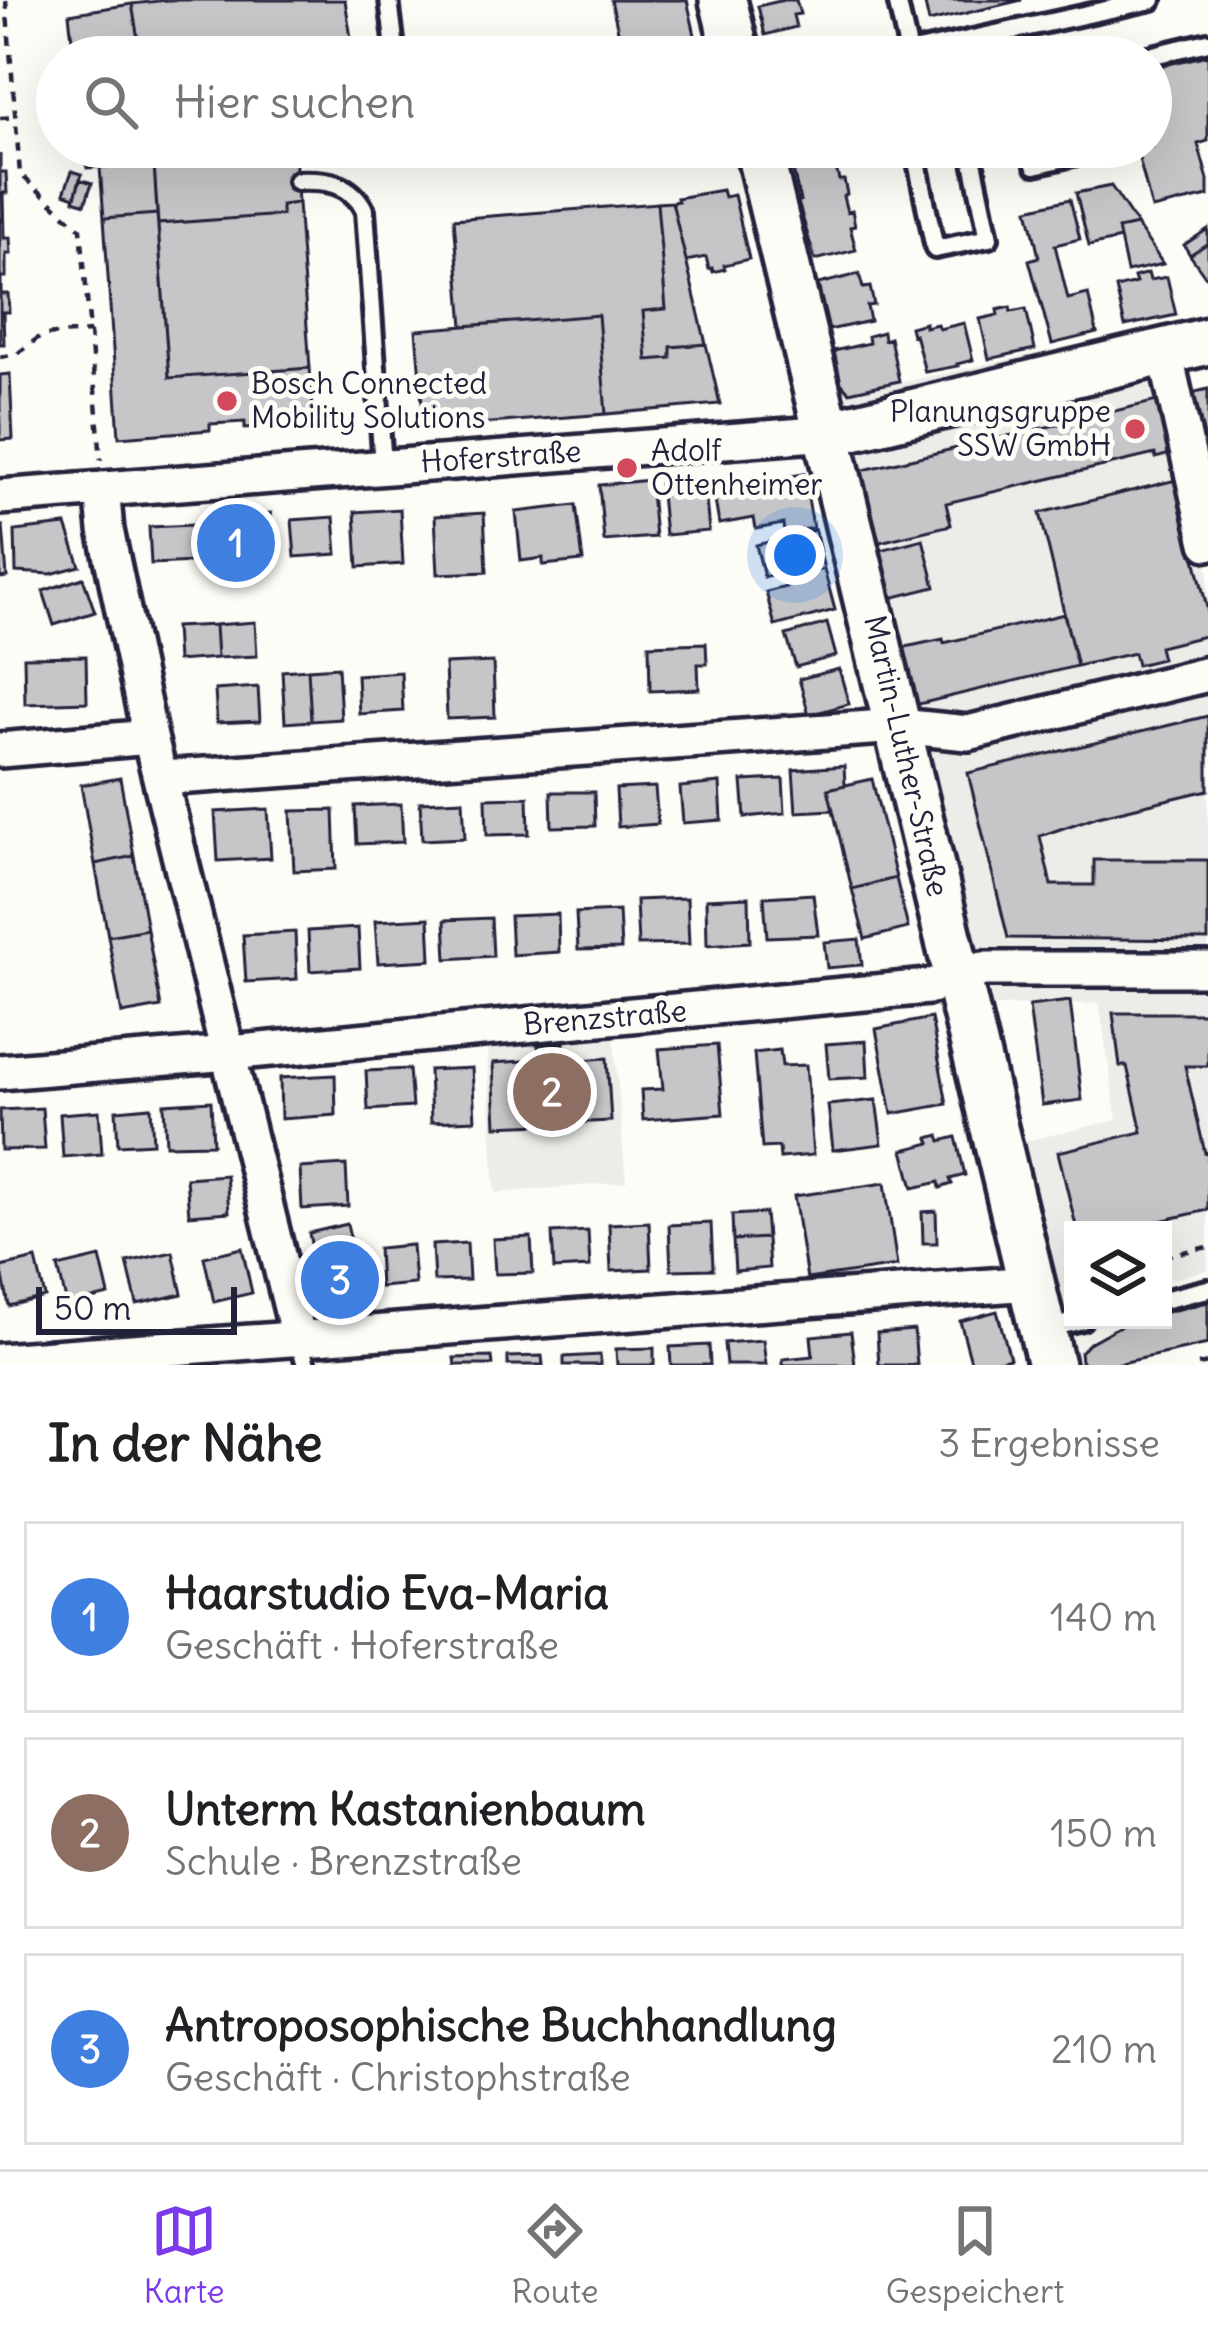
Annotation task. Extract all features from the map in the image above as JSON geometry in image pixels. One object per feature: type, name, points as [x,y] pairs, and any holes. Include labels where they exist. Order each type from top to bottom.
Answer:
[{"type":"street","points":[[723,0],[731,36]]},
{"type":"street","name":"Martin-Luther-Straße","points":[[763,168],[1031,1283],[1058,1338]]},
{"type":"street","points":[[1186,346],[1208,543]]},
{"type":"street","name":"Hoferstraße","points":[[0,497],[829,433],[1186,346]]},
{"type":"street","points":[[102,489],[106,530],[150,737],[302,1353]]},
{"type":"street","points":[[162,778],[899,726],[968,733],[1208,674]]},
{"type":"street","points":[[0,750],[150,737]]},
{"type":"street","name":"Brenzstraße","points":[[0,1072],[928,987],[983,969],[1208,969]]},
{"type":"street","points":[[0,1361],[302,1353],[1031,1283]]},
{"type":"lane","points":[[388,0],[393,36]]},
{"type":"lane","points":[[897,0],[905,36]]},
{"type":"lane","points":[[987,36],[1152,0]]},
{"type":"lane","points":[[1172,51],[1208,42]]},
{"type":"lane","points":[[918,168],[935,249],[989,238],[974,168]]},
{"type":"lane","points":[[297,181],[344,186],[364,211],[383,466]]},
{"type":"lane","points":[[1172,1298],[1208,1289]]},
{"type":"path","points":[[6,0],[20,174],[81,229],[102,489]]},
{"type":"path","points":[[0,118],[15,117]]},
{"type":"path","points":[[0,357],[17,354],[42,335],[90,332]]},
{"type":"path","points":[[1172,1254],[1208,1247]]},
{"type":"path","points":[[1198,1365],[1208,1363]]},
{"type":"shaded area","points":[[1155,328],[1194,468],[1208,466],[1208,1270],[1172,1279],[1172,1221],[1064,1221],[1064,1301],[1025,1141],[1117,1120],[1099,1003],[966,1007],[820,400]]},
{"type":"shaded area","points":[[614,1038],[626,1182],[495,1193],[487,1049]]},
{"type":"building","points":[[345,0],[351,36],[137,36],[132,4]]},
{"type":"building","points":[[611,0],[687,0],[695,36],[619,36]]},
{"type":"building","points":[[796,0],[800,14],[793,15],[796,27],[765,35],[758,6]]},
{"type":"building","points":[[924,0],[1022,0],[929,22]]},
{"type":"building","points":[[132,4],[137,36],[72,36],[69,14]]},
{"type":"building","points":[[1208,55],[1208,141],[1198,144],[1208,196],[1152,209],[1141,168],[1172,168],[1172,63]]},
{"type":"building","points":[[100,168],[154,168],[157,214],[104,218]]},
{"type":"building","points":[[154,168],[296,168],[298,203],[281,205],[282,215],[158,224]]},
{"type":"building","points":[[836,168],[839,180],[844,180],[847,212],[852,210],[855,226],[850,227],[856,250],[815,260],[793,170]]},
{"type":"building","points":[[72,171],[82,174],[75,197],[64,193]]},
{"type":"building","points":[[0,172],[6,172],[4,238],[10,238],[11,254],[6,254],[6,277],[1,277],[1,294],[8,294],[9,312],[3,312],[4,344],[0,344]]},
{"type":"building","points":[[80,179],[92,183],[85,204],[74,200]]},
{"type":"building","points":[[1111,186],[1137,225],[1118,229],[1120,239],[1089,246],[1076,193]]},
{"type":"building","points":[[722,190],[724,197],[734,195],[749,259],[713,272],[706,257],[686,261],[672,202]]},
{"type":"building","points":[[1070,199],[1080,239],[1055,245],[1068,299],[1088,294],[1097,333],[1052,344],[1029,260],[1039,257],[1028,209]]},
{"type":"building","points":[[672,202],[706,344],[671,347],[671,358],[647,360],[643,311],[666,309],[657,203]]},
{"type":"building","points":[[298,203],[310,368],[169,378],[158,224],[282,215],[281,205]]},
{"type":"building","points":[[657,203],[666,309],[643,311],[647,360],[671,358],[671,347],[706,344],[720,404],[606,414],[598,315],[463,326],[454,219]]},
{"type":"building","points":[[157,214],[169,378],[310,368],[314,423],[245,428],[245,422],[210,424],[210,430],[119,437],[104,218]]},
{"type":"building","points":[[1137,225],[1163,264],[1127,272],[1118,229]]},
{"type":"building","points":[[1208,229],[1208,243],[1190,255],[1184,245]]},
{"type":"building","points":[[1208,243],[1208,274],[1205,276],[1190,255]]},
{"type":"building","points":[[1148,273],[1150,280],[1167,277],[1176,315],[1125,326],[1116,288],[1136,283],[1134,277]]},
{"type":"building","points":[[859,274],[863,288],[870,287],[874,305],[867,306],[870,321],[829,330],[818,284]]},
{"type":"building","points":[[1010,307],[1011,312],[1026,309],[1035,349],[989,359],[980,319]]},
{"type":"building","points":[[598,315],[606,414],[424,428],[416,330]]},
{"type":"building","points":[[925,323],[925,327],[937,324],[939,329],[964,323],[973,360],[925,372],[910,327]]},
{"type":"building","points":[[883,332],[884,340],[890,338],[899,381],[849,392],[841,383],[834,351],[869,343],[868,336]]},
{"type":"building","points":[[10,374],[13,439],[0,440],[0,375]]},
{"type":"building","points":[[1208,389],[1208,448],[1197,450],[1183,395]]},
{"type":"building","points":[[1157,401],[1170,454],[946,503],[951,525],[876,543],[859,471]]},
{"type":"building","points":[[804,474],[813,528],[784,533],[783,524],[756,529],[754,518],[719,524],[713,488]]},
{"type":"building","points":[[704,479],[709,531],[665,535],[660,484]]},
{"type":"building","points":[[650,480],[655,537],[604,541],[599,485]]},
{"type":"building","points":[[1176,480],[1208,612],[1208,635],[1159,647],[1162,659],[1137,665],[1134,653],[1077,666],[1040,513]]},
{"type":"building","points":[[576,505],[583,561],[543,565],[543,558],[521,561],[516,512]]},
{"type":"building","points":[[400,509],[403,564],[358,567],[355,512]]},
{"type":"building","points":[[271,513],[274,551],[222,556],[219,517]]},
{"type":"building","points":[[484,513],[487,572],[438,574],[435,516]]},
{"type":"building","points":[[334,517],[337,554],[295,557],[292,520]]},
{"type":"building","points":[[66,525],[80,566],[51,574],[16,572],[15,531]]},
{"type":"building","points":[[193,525],[195,562],[151,564],[149,527]]},
{"type":"building","points":[[0,526],[7,577],[0,578]]},
{"type":"building","points":[[815,530],[824,569],[784,579],[782,572],[764,577],[756,545]]},
{"type":"building","points":[[923,539],[935,587],[891,598],[880,550]]},
{"type":"building","points":[[824,569],[835,610],[775,626],[766,592],[786,587],[784,579]]},
{"type":"building","points":[[83,578],[95,612],[54,625],[43,591]]},
{"type":"building","points":[[1064,614],[1077,666],[915,705],[901,648],[943,639],[944,643]]},
{"type":"building","points":[[255,622],[257,656],[217,658],[215,625]]},
{"type":"building","points":[[827,623],[836,656],[796,667],[786,635]]},
{"type":"building","points":[[215,625],[217,658],[177,661],[175,627]]},
{"type":"building","points":[[706,643],[707,664],[698,664],[699,689],[650,691],[649,645]]},
{"type":"building","points":[[86,656],[87,702],[25,704],[24,657]]},
{"type":"building","points":[[493,662],[495,717],[447,719],[445,664]]},
{"type":"building","points":[[338,667],[341,719],[311,721],[308,669]]},
{"type":"building","points":[[308,669],[311,721],[285,723],[282,671]]},
{"type":"building","points":[[839,669],[849,704],[809,715],[799,679]]},
{"type":"building","points":[[401,672],[403,711],[359,714],[357,675]]},
{"type":"building","points":[[258,687],[260,721],[217,723],[215,690]]},
{"type":"building","points":[[1208,716],[1208,790],[1098,816],[1040,836],[1051,885],[1094,885],[1094,860],[1208,860],[1208,940],[1008,938],[968,773]]},
{"type":"building","points":[[844,766],[845,785],[828,789],[833,810],[796,812],[793,770]]},
{"type":"building","points":[[120,778],[134,856],[95,864],[81,785]]},
{"type":"building","points":[[783,779],[785,813],[745,817],[742,781]]},
{"type":"building","points":[[872,779],[896,878],[852,889],[828,789]]},
{"type":"building","points":[[720,783],[722,820],[683,823],[680,787]]},
{"type":"building","points":[[655,787],[658,824],[618,827],[616,789]]},
{"type":"building","points":[[551,792],[594,792],[595,826],[552,827]]},
{"type":"building","points":[[528,797],[529,834],[487,835],[486,798]]},
{"type":"building","points":[[463,800],[465,838],[422,840],[420,802]]},
{"type":"building","points":[[401,804],[403,842],[357,844],[355,806]]},
{"type":"building","points":[[268,809],[271,858],[218,861],[215,812]]},
{"type":"building","points":[[334,810],[336,869],[294,871],[291,811]]},
{"type":"building","points":[[134,856],[147,929],[108,936],[95,864]]},
{"type":"building","points":[[896,878],[908,928],[865,939],[852,889]]},
{"type":"building","points":[[813,894],[818,935],[767,937],[764,897]]},
{"type":"building","points":[[749,897],[750,942],[707,945],[706,899]]},
{"type":"building","points":[[687,898],[689,944],[638,945],[636,900]]},
{"type":"building","points":[[619,911],[621,949],[578,950],[576,913]]},
{"type":"building","points":[[558,914],[559,952],[512,955],[510,916]]},
{"type":"building","points":[[429,918],[431,960],[378,963],[375,921]]},
{"type":"building","points":[[491,918],[493,956],[447,959],[445,920]]},
{"type":"building","points":[[358,928],[360,968],[310,971],[308,931]]},
{"type":"building","points":[[147,929],[161,1007],[122,1014],[108,936]]},
{"type":"building","points":[[295,932],[297,979],[246,982],[243,935]]},
{"type":"building","points":[[859,939],[862,965],[827,968],[824,942]]},
{"type":"building","points":[[1070,1001],[1082,1100],[1042,1105],[1029,1006]]},
{"type":"building","points":[[1113,1013],[1208,1013],[1208,1066],[1185,1066],[1208,1152],[1208,1210],[1160,1221],[1075,1221],[1058,1152],[1142,1132],[1127,1066],[1120,1066]]},
{"type":"building","points":[[931,1018],[947,1104],[892,1114],[876,1029]]},
{"type":"building","points":[[866,1041],[868,1077],[829,1079],[826,1044]]},
{"type":"building","points":[[564,1043],[564,1061],[607,1058],[611,1121],[496,1126],[493,1063],[539,1060],[538,1045]]},
{"type":"building","points":[[717,1045],[723,1114],[643,1120],[641,1090],[663,1089],[659,1049]]},
{"type":"building","points":[[780,1050],[782,1066],[806,1065],[813,1155],[780,1158],[779,1147],[762,1148],[754,1053]]},
{"type":"building","points":[[472,1068],[475,1120],[431,1122],[429,1070]]},
{"type":"building","points":[[409,1069],[412,1107],[368,1110],[366,1071]]},
{"type":"building","points":[[335,1075],[336,1115],[281,1119],[280,1078]]},
{"type":"building","points":[[876,1100],[882,1144],[833,1150],[828,1105]]},
{"type":"building","points":[[211,1101],[213,1144],[166,1145],[164,1104]]},
{"type":"building","points":[[151,1107],[153,1143],[118,1145],[116,1110]]},
{"type":"building","points":[[42,1108],[45,1149],[1,1150],[0,1110]]},
{"type":"building","points":[[99,1111],[102,1154],[63,1157],[60,1114]]},
{"type":"building","points":[[939,1135],[941,1141],[956,1137],[965,1175],[940,1188],[939,1182],[913,1188],[903,1150],[931,1143],[929,1138]]},
{"type":"building","points":[[346,1165],[348,1206],[302,1209],[300,1168]]},
{"type":"building","points":[[226,1175],[229,1212],[189,1215],[186,1178]]},
{"type":"building","points":[[885,1183],[897,1266],[807,1279],[794,1196]]},
{"type":"building","points":[[936,1211],[937,1243],[923,1243],[922,1212]]},
{"type":"building","points":[[765,1213],[767,1238],[733,1240],[732,1215]]},
{"type":"building","points":[[649,1222],[651,1269],[611,1271],[609,1224]]},
{"type":"building","points":[[711,1223],[713,1269],[671,1270],[669,1225]]},
{"type":"building","points":[[347,1224],[356,1262],[316,1270],[309,1233]]},
{"type":"building","points":[[588,1231],[590,1267],[554,1269],[552,1233]]},
{"type":"building","points":[[531,1237],[533,1273],[495,1274],[493,1239]]},
{"type":"building","points":[[767,1238],[769,1268],[735,1271],[733,1240]]},
{"type":"building","points":[[467,1243],[469,1280],[434,1281],[432,1245]]},
{"type":"building","points":[[412,1245],[415,1284],[380,1287],[378,1248]]},
{"type":"building","points":[[242,1248],[252,1293],[214,1302],[204,1257]]},
{"type":"building","points":[[173,1252],[182,1294],[137,1304],[127,1262]]},
{"type":"building","points":[[100,1257],[109,1295],[67,1305],[58,1267]]},
{"type":"building","points":[[36,1259],[45,1297],[9,1306],[1,1267]]},
{"type":"building","points":[[356,1262],[365,1291],[324,1300],[316,1270]]},
{"type":"building","points":[[1208,1302],[1208,1344],[1112,1365],[1081,1361],[1080,1352],[1114,1329],[1172,1329],[1172,1311]]},
{"type":"building","points":[[997,1311],[1010,1358],[972,1365],[960,1321]]},
{"type":"building","points":[[914,1330],[917,1365],[879,1365],[877,1333]]},
{"type":"building","points":[[851,1332],[855,1365],[783,1365],[783,1359],[813,1356],[811,1336]]},
{"type":"building","points":[[763,1340],[766,1365],[726,1365],[724,1343]]},
{"type":"building","points":[[709,1345],[710,1365],[671,1365],[670,1347]]},
{"type":"building","points":[[654,1348],[654,1365],[617,1365],[616,1349]]},
{"type":"building","points":[[600,1355],[600,1365],[564,1365],[564,1357]]},
{"type":"building","points":[[542,1356],[543,1365],[508,1365],[508,1357]]},
{"type":"building","points":[[492,1357],[493,1365],[455,1365],[454,1358]]},
{"type":"place","name":"Bosch Connected Mobility Solutions","points":[[227,401]]},
{"type":"place","name":"Planungsgruppe SSW GmbH","points":[[1135,429]]},
{"type":"place","name":"Adolf Ottenheimer","points":[[627,468]]},
{"type":"place","name":"Haarstudio Eva-Maria","points":[[236,543]]},
{"type":"place","name":"Unterm Kastanienbaum","points":[[552,1092]]},
{"type":"place","name":"Antroposophische Buchhandlung","points":[[340,1280]]}]
